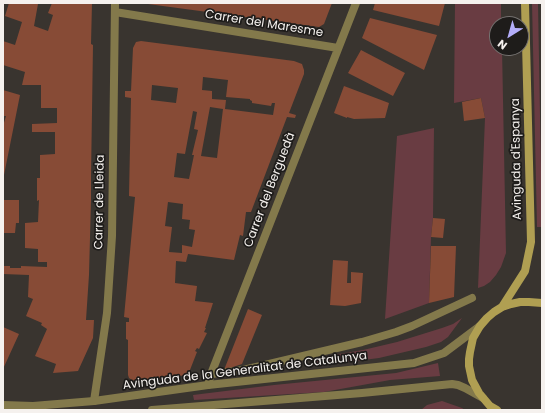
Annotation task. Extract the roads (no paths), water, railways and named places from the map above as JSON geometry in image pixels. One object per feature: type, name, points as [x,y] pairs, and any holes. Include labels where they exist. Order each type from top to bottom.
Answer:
[{"type":"main road","name":"Avinguda d'Espanya","points":[[502,308],[525,271],[531,242],[525,3]]},
{"type":"main road","points":[[497,410],[490,406],[483,398],[472,380],[469,359],[471,345],[476,332],[494,312],[511,304],[520,302],[542,303]]},
{"type":"street","name":"Carrer de Lleida","points":[[94,401],[107,313],[112,236],[115,3]]},
{"type":"street","name":"Carrer del Berguedà","points":[[208,385],[356,3]]},
{"type":"street","name":"Carrer del Maresme","points":[[115,12],[338,48]]},
{"type":"street","points":[[211,374],[243,370],[362,342],[412,326],[472,298]]},
{"type":"street","name":"Avinguda de la Generalitat de Catalunya","points":[[3,405],[33,406],[94,401],[208,385],[414,363],[444,353],[480,326]]},
{"type":"street","points":[[152,410],[452,384],[466,388],[483,398]]}]
